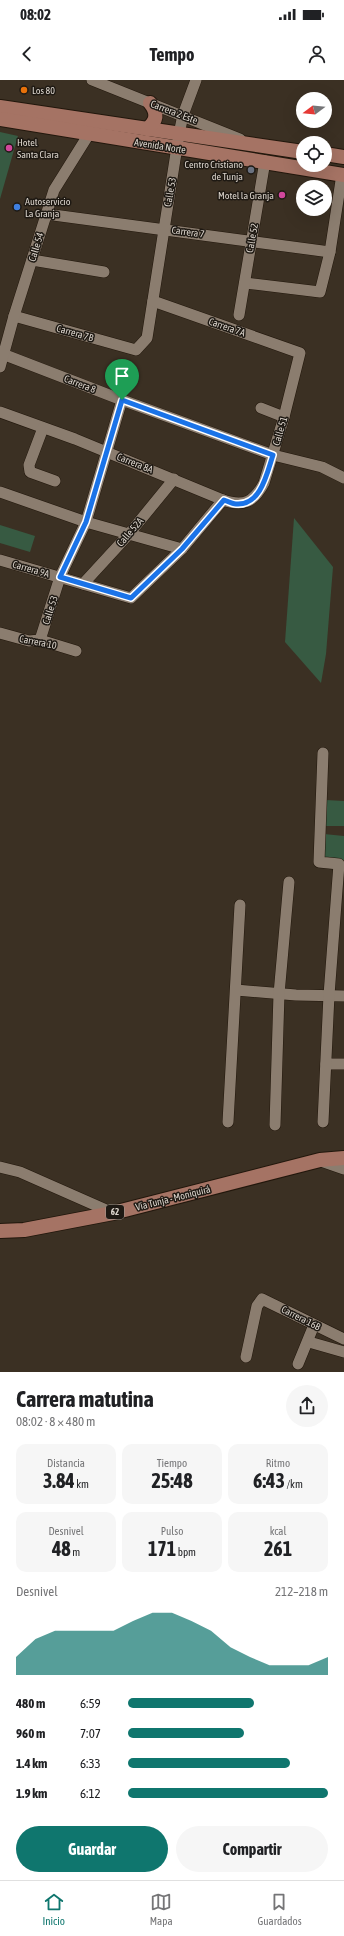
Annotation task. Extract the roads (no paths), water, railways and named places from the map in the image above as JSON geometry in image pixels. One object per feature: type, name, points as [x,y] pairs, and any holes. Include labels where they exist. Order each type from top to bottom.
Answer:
[{"type":"main road","points":[[147,129],[153,124],[156,117],[155,109],[150,103]]},
{"type":"main road","name":"Avenida Norte","points":[[0,106],[296,151]]},
{"type":"main road","name":"Avenida Norte","points":[[0,119],[177,149],[265,161],[343,174]]},
{"type":"main road","points":[[332,155],[344,157]]},
{"type":"main road","name":"Vía Tunja - Moniquirá","points":[[0,1231],[24,1230],[113,1213],[320,1160],[344,1158]]},
{"type":"street","name":"Carrera 2 Este","points":[[92,80],[255,145]]},
{"type":"street","name":"Calle 53","points":[[136,350],[147,338],[179,134],[183,115],[196,80]]},
{"type":"street","name":"Calle 54","points":[[0,367],[2,354],[54,190],[89,134]]},
{"type":"street","name":"Calle 52","points":[[239,315],[265,161]]},
{"type":"street","points":[[245,283],[320,292],[330,252],[343,174]]},
{"type":"street","name":"Carrera 7","points":[[46,214],[330,252]]},
{"type":"street","points":[[32,260],[104,272]]},
{"type":"street","name":"Carrera 7A","points":[[153,301],[300,353]]},
{"type":"street","name":"Carrera 7B","points":[[14,316],[136,350]]},
{"type":"street","name":"Calle 51","points":[[224,500],[236,504],[248,502],[258,493],[264,483],[284,417],[300,353]]},
{"type":"street","name":"Carrera 8","points":[[2,354],[273,455],[322,467],[344,478]]},
{"type":"street","name":"Calle 53","points":[[40,640],[60,577],[86,522],[122,400]]},
{"type":"street","points":[[261,408],[284,417]]},
{"type":"street","name":"Carrera 8A","points":[[0,412],[75,439],[224,500]]},
{"type":"street","points":[[43,428],[29,465],[30,472],[55,481]]},
{"type":"street","name":"Calle 52A","points":[[83,584],[129,534],[174,480]]},
{"type":"street","points":[[0,492],[86,522],[182,549],[224,500]]},
{"type":"street","name":"Carrera 9A","points":[[0,560],[131,598],[182,549]]},
{"type":"street","name":"Carrera 10","points":[[0,633],[29,641],[40,640],[76,651]]},
{"type":"street","points":[[322,1122],[329,995],[339,864],[319,862],[323,753]]},
{"type":"street","points":[[276,1125],[279,994],[289,882]]},
{"type":"street","points":[[228,1122],[240,905]]},
{"type":"street","points":[[236,990],[279,994],[344,996]]},
{"type":"street","points":[[326,1064],[344,1064]]},
{"type":"street","points":[[320,1160],[344,1169]]},
{"type":"street","points":[[0,1168],[12,1169],[113,1213]]},
{"type":"street","name":"Carrera 16B","points":[[246,1357],[257,1306],[259,1302],[264,1299],[344,1339]]},
{"type":"street","points":[[298,1364],[309,1342],[314,1325]]},
{"type":"street","points":[[309,1342],[344,1352]]},
{"type":"place","name":"Los 80","points":[[24,90]]},
{"type":"place","name":"Hotel Santa Clara","points":[[9,148]]},
{"type":"place","name":"Centro Cristiano de Tunja","points":[[251,170]]},
{"type":"place","name":"Motel la Granja","points":[[282,195]]},
{"type":"place","name":"Autoservicio La Granja","points":[[17,207]]}]
